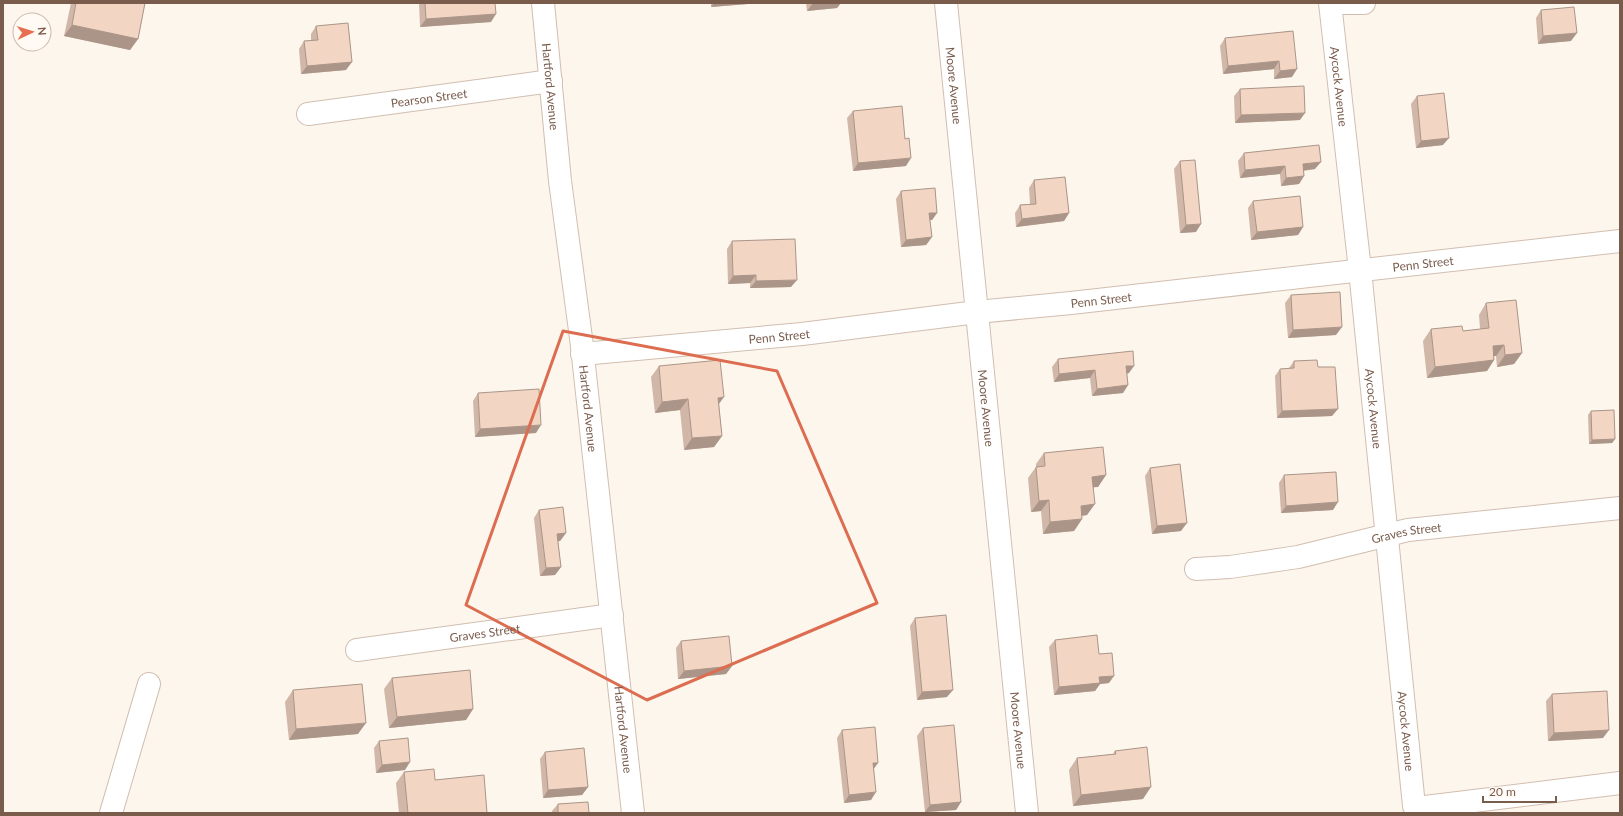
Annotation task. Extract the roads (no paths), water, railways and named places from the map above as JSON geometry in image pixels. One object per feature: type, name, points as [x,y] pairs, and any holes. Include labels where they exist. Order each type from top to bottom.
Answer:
[{"type":"street","name":"Hartford Avenue","points":[[543,3],[560,181],[581,338],[633,813]]},
{"type":"street","name":"Moore Avenue","points":[[946,3],[1027,813]]},
{"type":"street","points":[[1330,3],[1364,3]]},
{"type":"street","name":"Aycock Avenue","points":[[1330,3],[1360,270],[1414,806],[1417,810]]},
{"type":"street","name":"Pearson Street","points":[[308,114],[551,81]]},
{"type":"street","name":"Penn Street","points":[[582,354],[802,334],[977,312],[1071,303],[1620,241]]},
{"type":"street","name":"Graves Street","points":[[1196,569],[1230,567],[1298,557],[1408,530],[1620,508]]},
{"type":"street","name":"Graves Street","points":[[357,650],[612,615]]},
{"type":"street","points":[[111,813],[149,684]]},
{"type":"street","points":[[1417,810],[1620,783]]}]
